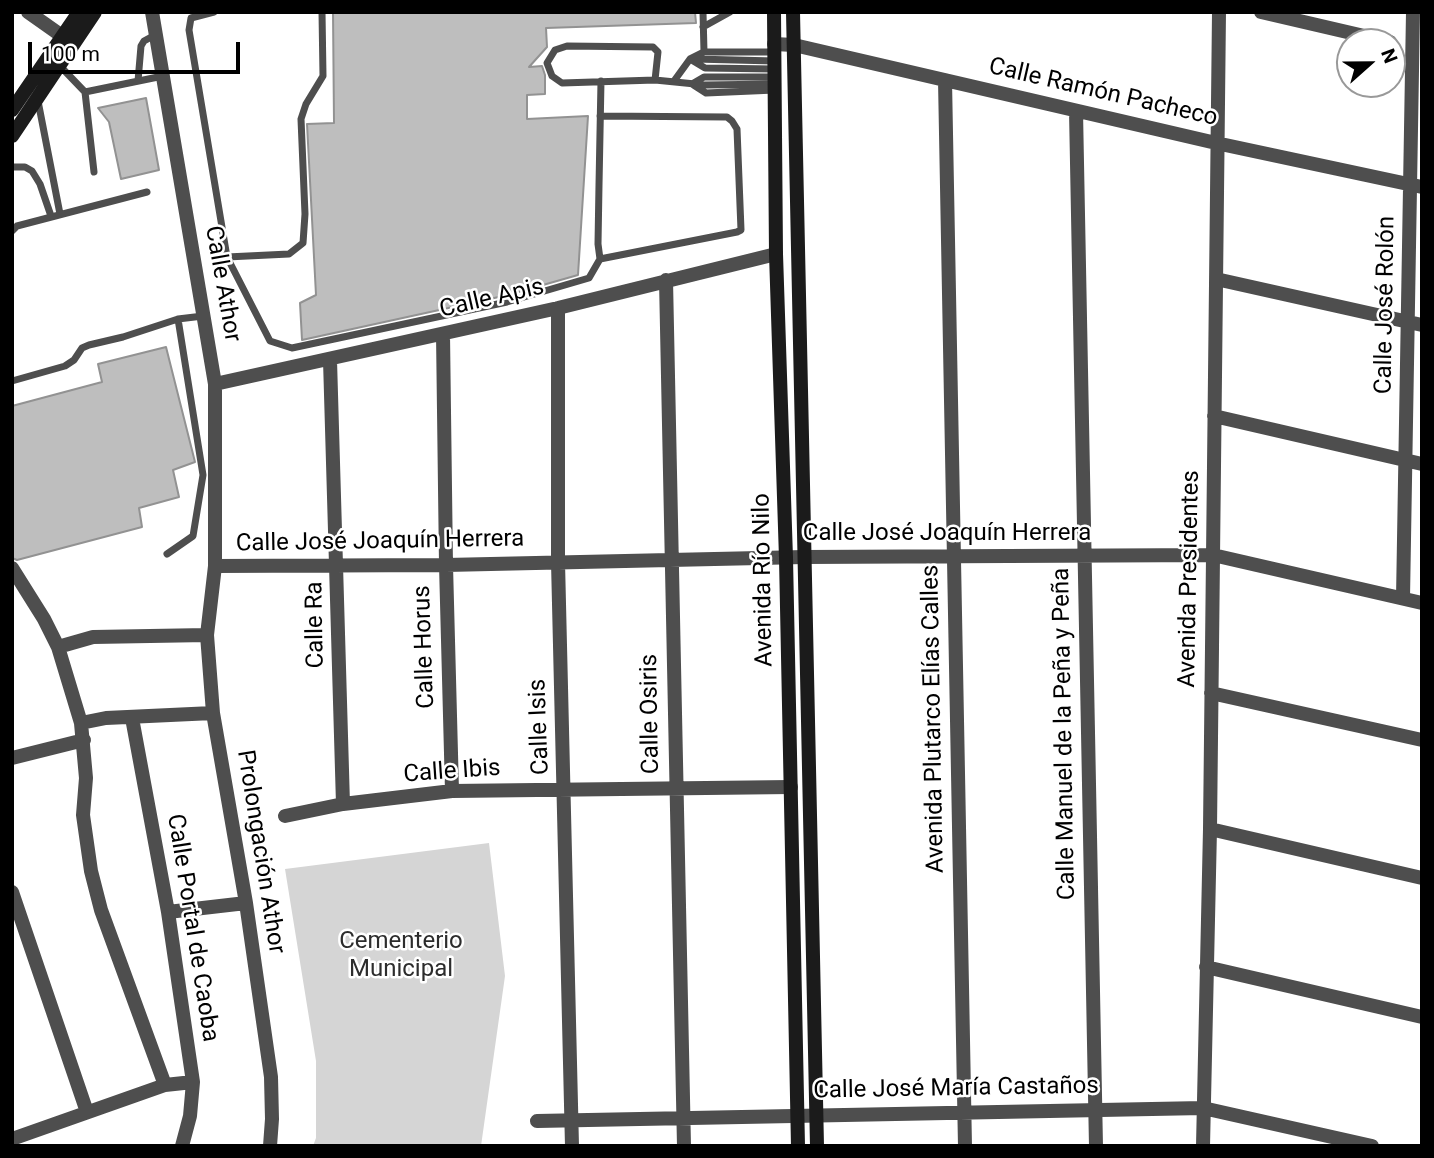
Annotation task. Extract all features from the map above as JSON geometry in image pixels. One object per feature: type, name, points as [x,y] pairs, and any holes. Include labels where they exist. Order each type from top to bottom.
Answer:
[{"type":"main road","points":[[13,108],[79,12]]},
{"type":"main road","points":[[12,136],[95,12]]},
{"type":"main road","name":"Avenida Río Nilo","points":[[774,12],[776,254],[786,558],[798,1146]]},
{"type":"main road","name":"Avenida Río Nilo","points":[[793,12],[817,1146]]},
{"type":"street","points":[[28,12],[62,36]]},
{"type":"street","name":"Calle Athor","points":[[152,12],[215,384],[215,566]]},
{"type":"street","name":"Avenida Presidentes","points":[[1203,1146],[1210,829],[1219,12]]},
{"type":"street","points":[[1261,12],[1336,29]]},
{"type":"street","name":"Calle José Rolón","points":[[1402,598],[1406,460],[1415,324],[1417,48],[1413,12]]},
{"type":"street","name":"Calle Ramón Pacheco","points":[[775,68],[794,45],[1216,143],[1417,186]]},
{"type":"street","name":"Avenida Plutarco Elías Calles","points":[[945,80],[965,1146]]},
{"type":"street","name":"Calle Manuel de la Peña y Peña","points":[[1076,111],[1096,1146]]},
{"type":"street","name":"Calle Apis","points":[[215,384],[558,308],[776,254]]},
{"type":"street","points":[[1216,279],[1415,324]]},
{"type":"street","name":"Calle Osiris","points":[[666,280],[684,1146]]},
{"type":"street","name":"Calle Isis","points":[[558,308],[558,562],[572,1146]]},
{"type":"street","name":"Calle Horus","points":[[443,334],[452,791]]},
{"type":"street","name":"Calle Ra","points":[[330,360],[343,804]]},
{"type":"street","points":[[1214,416],[1422,464]]},
{"type":"street","name":"Calle José Joaquín Herrera","points":[[215,566],[446,565],[804,557],[1213,555],[1422,603]]},
{"type":"street","name":"Prolongación Athor","points":[[215,566],[207,635],[213,713],[246,903],[271,1077],[270,1146]]},
{"type":"street","points":[[12,568],[58,647],[81,723],[86,778],[83,815],[91,871],[101,909],[164,1085]]},
{"type":"street","points":[[58,647],[93,637],[207,635]]},
{"type":"street","points":[[1211,693],[1422,740]]},
{"type":"street","points":[[81,723],[213,713]]},
{"type":"street","name":"Calle Portal de Caoba","points":[[132,718],[168,912],[193,1082],[190,1116],[183,1146]]},
{"type":"street","points":[[12,758],[84,740]]},
{"type":"street","name":"Calle Ibis","points":[[285,816],[343,804],[452,791],[791,787]]},
{"type":"street","points":[[1210,829],[1422,878]]},
{"type":"street","points":[[12,892],[18,932],[87,1112]]},
{"type":"street","points":[[168,912],[246,903]]},
{"type":"street","points":[[1206,967],[1422,1017]]},
{"type":"street","points":[[12,1139],[164,1085],[193,1082]]},
{"type":"street","name":"Calle José María Castaños","points":[[537,1121],[1203,1108],[1372,1146]]},
{"type":"lane","points":[[187,12],[227,257],[270,341],[292,348],[507,302],[589,278],[600,259],[601,81]]},
{"type":"lane","points":[[188,24],[191,18],[197,15],[214,12]]},
{"type":"lane","points":[[227,257],[289,254],[303,243],[305,214],[301,119],[306,104],[323,76],[322,12]]},
{"type":"lane","points":[[703,12],[704,52]]},
{"type":"lane","points":[[703,27],[730,12]]},
{"type":"lane","points":[[138,81],[141,46],[144,41],[156,35]]},
{"type":"lane","points":[[655,80],[658,52],[653,47],[567,46],[555,50],[549,58],[549,72],[554,79],[562,83],[674,81],[692,85],[706,93],[775,68]]},
{"type":"lane","points":[[674,81],[690,59],[704,52],[775,68]]},
{"type":"lane","points":[[690,59],[775,68]]},
{"type":"lane","points":[[60,66],[85,92],[94,172]]},
{"type":"lane","points":[[692,85],[704,76],[775,68]]},
{"type":"lane","points":[[85,92],[163,76]]},
{"type":"lane","points":[[38,98],[60,214]]},
{"type":"lane","points":[[600,116],[727,117],[737,128],[742,228],[737,232],[600,259]]},
{"type":"lane","points":[[12,167],[25,167],[32,171],[40,184],[51,216]]},
{"type":"lane","points":[[12,232],[17,226],[147,192]]},
{"type":"lane","points":[[12,381],[65,366],[74,360],[82,348],[89,345],[178,319],[204,316]]},
{"type":"lane","points":[[167,554],[193,536],[203,475],[178,319]]},
{"type":"green space","name":"Cementerio Municipal","points":[[489,843],[505,976],[481,1146],[313,1146],[316,1138],[316,1061],[285,869]]},
{"type":"building","points":[[333,12],[695,12],[696,23],[546,28],[547,47],[529,67],[542,66],[545,94],[527,95],[527,119],[588,116],[578,275],[508,295],[302,340],[300,303],[316,295],[307,124],[334,123]]},
{"type":"building","points":[[146,98],[159,170],[121,179],[109,122],[98,108]]},
{"type":"building","points":[[166,347],[195,462],[173,470],[179,497],[139,508],[142,527],[17,560],[12,558],[12,406],[102,382],[98,364]]}]
